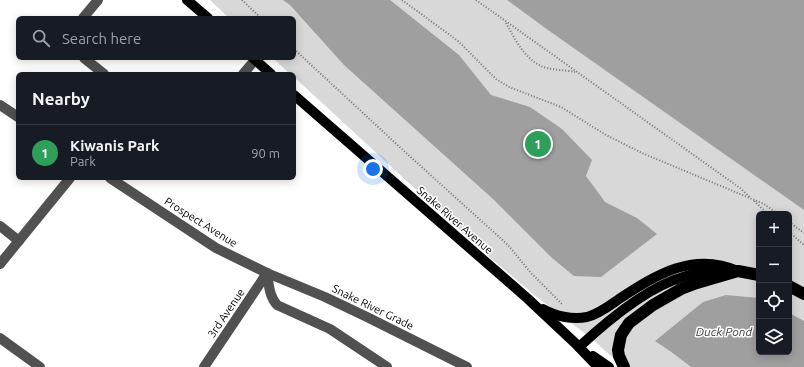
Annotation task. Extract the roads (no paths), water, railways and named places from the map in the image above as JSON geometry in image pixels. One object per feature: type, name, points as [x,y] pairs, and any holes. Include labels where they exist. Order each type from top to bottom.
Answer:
[{"type":"highway","points":[[624,367],[619,356],[619,340],[626,327],[635,318],[653,305],[681,289],[697,283],[738,271],[756,274]]},
{"type":"highway","points":[[792,288],[804,294]]},
{"type":"main road","points":[[187,0],[206,16]]},
{"type":"main road","points":[[255,60],[269,72]]},
{"type":"main road","name":"Snake River Avenue","points":[[296,97],[527,298],[598,367]]},
{"type":"main road","points":[[527,298],[555,314],[575,318],[586,317],[600,312],[654,277],[677,268],[699,264],[713,264],[728,266],[738,271]]},
{"type":"main road","points":[[609,367],[579,347],[618,315],[647,294],[671,281],[708,271],[738,271]]},
{"type":"street","points":[[85,16],[98,0]]},
{"type":"street","points":[[86,60],[102,72]]},
{"type":"street","points":[[244,72],[253,60]]},
{"type":"street","points":[[0,105],[16,116]]},
{"type":"street","points":[[0,264],[68,180]]},
{"type":"street","name":"Prospect Avenue","points":[[113,180],[216,248],[268,273]]},
{"type":"street","points":[[0,226],[19,241]]},
{"type":"street","points":[[268,273],[270,292],[277,305],[330,329],[387,367]]},
{"type":"street","name":"3rd Avenue","points":[[205,367],[268,273]]},
{"type":"street","name":"Snake River Grade","points":[[268,273],[325,297],[467,367]]},
{"type":"street","points":[[0,338],[40,367]]},
{"type":"water","points":[[283,0],[390,0],[459,55],[491,95],[530,107],[562,129],[592,160],[586,176],[605,202],[637,218],[657,234],[601,277],[574,276],[552,258],[493,199],[344,65],[290,5]]},
{"type":"water","points":[[507,0],[804,0],[804,210],[548,30]]},
{"type":"water","name":"Duck Pond","points":[[726,295],[756,298],[756,355],[792,355],[792,315],[804,321],[804,367],[691,367],[655,341],[703,302]]},
{"type":"place","name":"Kiwanis Park","points":[[538,144]]}]
